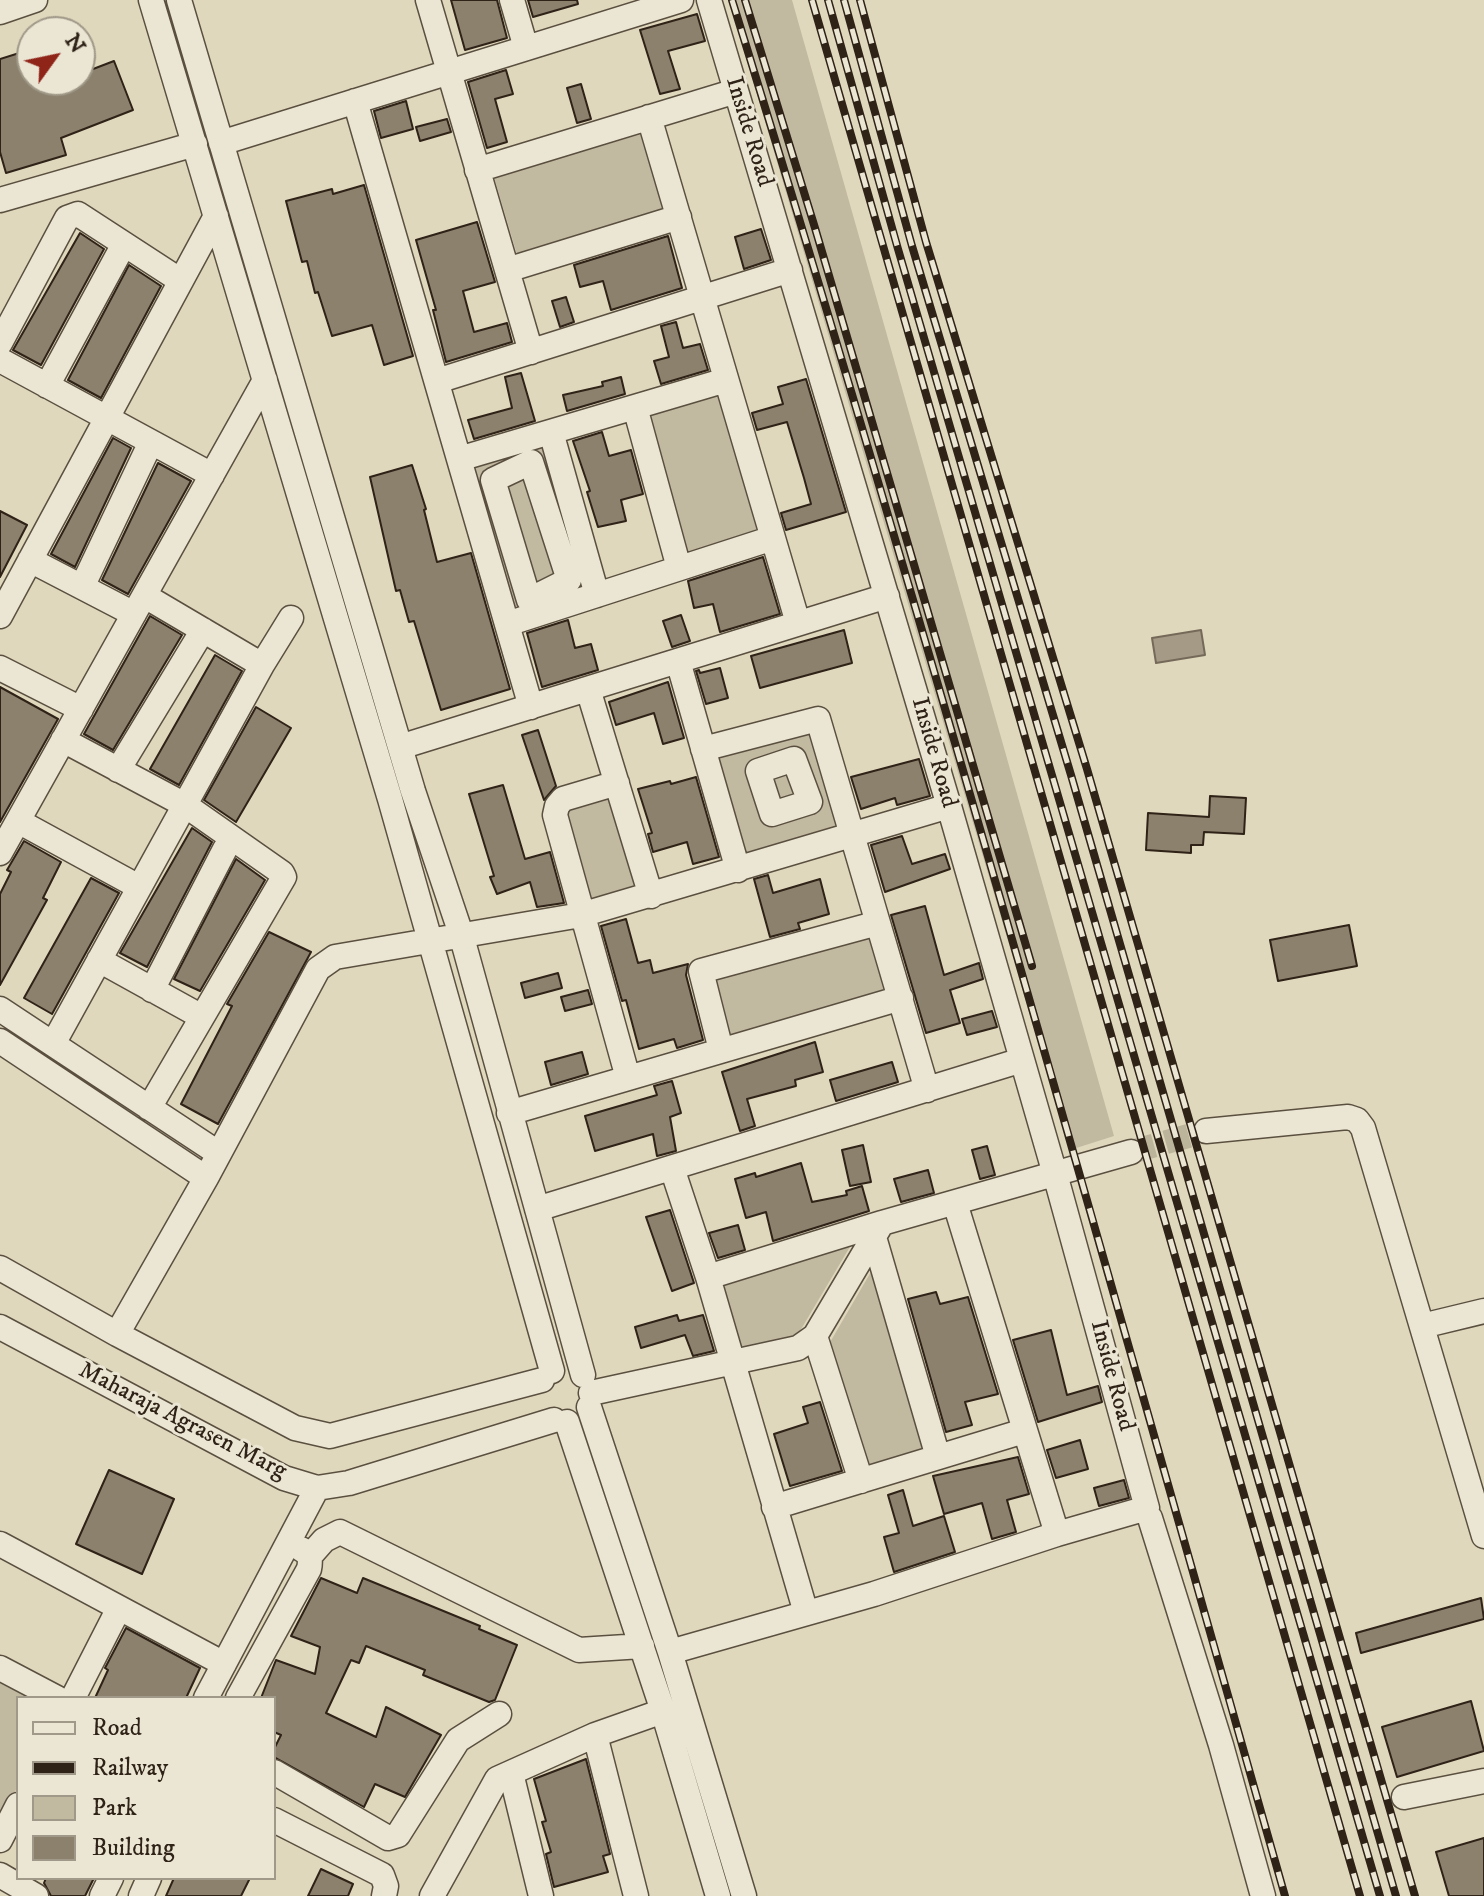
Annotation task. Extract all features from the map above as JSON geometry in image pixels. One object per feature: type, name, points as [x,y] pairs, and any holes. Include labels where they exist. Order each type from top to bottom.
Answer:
[{"type":"street","points":[[0,12],[35,0]]},
{"type":"street","points":[[151,0],[265,380],[402,795],[461,934],[588,1391],[744,1896]]},
{"type":"street","points":[[179,0],[400,747],[402,795],[431,941],[547,1375],[538,1397],[540,1406],[561,1421],[642,1646],[718,1896]]},
{"type":"street","points":[[428,0],[531,352]]},
{"type":"street","points":[[512,0],[526,48]]},
{"type":"street","points":[[221,143],[526,48],[618,9],[681,0]]},
{"type":"street","name":"Inside Road","points":[[709,0],[949,806],[1148,1513],[1221,1745],[1263,1896]]},
{"type":"street","points":[[477,170],[736,91]]},
{"type":"street","points":[[355,101],[531,707]]},
{"type":"street","points":[[649,117],[798,623]]},
{"type":"street","points":[[0,200],[195,144]]},
{"type":"street","points":[[206,182],[230,172]]},
{"type":"street","points":[[0,343],[67,218],[78,214],[181,281]]},
{"type":"street","points":[[0,616],[216,216]]},
{"type":"street","points":[[507,270],[679,217]]},
{"type":"street","points":[[47,386],[124,244]]},
{"type":"street","points":[[437,381],[790,270]]},
{"type":"street","points":[[0,360],[212,475]]},
{"type":"street","points":[[0,853],[265,380]]},
{"type":"street","points":[[459,459],[726,380]]},
{"type":"street","points":[[635,407],[679,568]]},
{"type":"street","points":[[551,432],[597,595]]},
{"type":"street","points":[[82,587],[151,442]]},
{"type":"street","points":[[531,462],[569,580],[529,600],[493,480],[531,462]]},
{"type":"street","points":[[507,624],[773,538]]},
{"type":"street","points":[[30,560],[82,587],[203,630],[262,665]]},
{"type":"street","points":[[400,747],[887,596]]},
{"type":"street","points":[[53,1044],[291,618]]},
{"type":"street","points":[[118,770],[203,630]]},
{"type":"street","points":[[678,661],[738,870]]},
{"type":"street","points":[[0,668],[81,709]]},
{"type":"street","points":[[588,689],[651,896]]},
{"type":"street","points":[[703,749],[818,719],[927,1090]]},
{"type":"street","points":[[63,740],[185,805],[284,877],[149,1108]]},
{"type":"street","points":[[617,783],[563,799],[555,815],[628,1078]]},
{"type":"street","points":[[117,1334],[206,1178],[318,969],[335,957],[581,915],[949,806]]},
{"type":"street","points":[[18,821],[139,887]]},
{"type":"street","points":[[152,990],[225,849]]},
{"type":"street","points":[[721,1050],[701,971],[878,923]]},
{"type":"street","points":[[99,960],[202,1017]]},
{"type":"street","points":[[509,1113],[901,998]]},
{"type":"street","points":[[0,1009],[218,1153]]},
{"type":"street","points":[[0,1041],[206,1178]]},
{"type":"street","points":[[537,1209],[1022,1060]]},
{"type":"street","points":[[1206,1131],[1348,1117],[1357,1120],[1363,1128],[1484,1536]]},
{"type":"street","points":[[708,1277],[878,1230],[955,1203],[1131,1152]]},
{"type":"street","points":[[672,1168],[708,1277],[806,1613]]},
{"type":"street","points":[[955,1203],[1057,1534]]},
{"type":"street","points":[[588,1391],[733,1364],[798,1348],[815,1336],[878,1230]]},
{"type":"street","points":[[878,1230],[938,1457]]},
{"type":"street","name":"Maharaja Agrasen Marg","points":[[0,1268],[295,1428],[330,1436],[547,1375]]},
{"type":"street","points":[[1422,1326],[1484,1311]]},
{"type":"street","name":"Maharaja Agrasen Marg","points":[[0,1327],[284,1478],[317,1488],[349,1483],[561,1421]]},
{"type":"street","points":[[815,1336],[861,1481]]},
{"type":"street","points":[[547,1375],[565,1368],[588,1391]]},
{"type":"street","points":[[561,1421],[578,1418],[588,1391]]},
{"type":"street","points":[[774,1507],[1024,1431]]},
{"type":"street","points":[[207,1696],[317,1488]]},
{"type":"street","points":[[670,1652],[1057,1534],[1148,1513]]},
{"type":"street","points":[[309,1557],[324,1540],[340,1532],[579,1650],[642,1646]]},
{"type":"street","points":[[239,1696],[309,1569],[307,1553],[289,1541]]},
{"type":"street","points":[[0,1544],[224,1664]]},
{"type":"street","points":[[74,1696],[119,1608]]},
{"type":"street","points":[[0,1668],[53,1696]]},
{"type":"street","points":[[432,1896],[494,1783],[595,1735],[663,1711]]},
{"type":"street","points":[[276,1773],[388,1838],[398,1835],[458,1740],[499,1714]]},
{"type":"street","points":[[595,1735],[636,1896]]},
{"type":"street","points":[[511,1773],[541,1896]]},
{"type":"street","points":[[1404,1797],[1484,1781]]},
{"type":"street","points":[[0,1840],[16,1809]]},
{"type":"street","points":[[276,1821],[382,1875],[386,1886],[384,1896]]},
{"type":"street","points":[[0,1875],[36,1896]]},
{"type":"green space","points":[[729,0],[792,0],[1114,1136],[1070,1150]]},
{"type":"green space","points":[[642,134],[666,215],[518,258],[494,177]]},
{"type":"green space","points":[[721,389],[763,536],[686,558],[643,412]]},
{"type":"green space","points":[[545,444],[588,592],[512,614],[468,466]]},
{"type":"green space","points":[[815,726],[845,829],[745,857],[716,754]]},
{"type":"green space","points":[[613,793],[641,891],[583,907],[555,809]]},
{"type":"green space","points":[[879,932],[895,988],[723,1037],[707,982]]},
{"type":"green space","points":[[854,1240],[797,1336],[738,1353],[716,1283]]},
{"type":"green space","points":[[875,1265],[928,1450],[865,1468],[829,1344]]},
{"type":"green space","points":[[0,1680],[29,1696],[16,1696],[16,1790],[0,1819]]},
{"type":"shaded area","points":[[1201,630],[1205,655],[1156,663],[1152,638]]},
{"type":"building","points":[[451,0],[497,0],[507,38],[465,50]]},
{"type":"building","points":[[528,0],[577,0],[578,4],[533,17]]},
{"type":"building","points":[[697,14],[705,41],[668,51],[680,89],[660,94],[640,30]]},
{"type":"building","points":[[16,54],[16,96],[96,96],[96,68],[114,61],[133,110],[61,138],[66,155],[6,173],[0,152],[0,59]]},
{"type":"building","points":[[506,70],[513,94],[495,99],[507,142],[487,148],[468,82]]},
{"type":"building","points":[[581,84],[591,119],[577,123],[567,88]]},
{"type":"building","points":[[406,101],[413,129],[381,138],[374,111]]},
{"type":"building","points":[[447,119],[451,132],[420,141],[416,127]]},
{"type":"building","points":[[364,185],[413,356],[384,365],[372,325],[332,336],[318,292],[315,293],[307,261],[302,262],[286,201],[332,189],[333,194]]},
{"type":"building","points":[[477,222],[495,282],[463,291],[474,332],[507,323],[512,342],[446,362],[433,310],[436,310],[416,240]]},
{"type":"building","points":[[761,229],[771,260],[744,269],[735,237]]},
{"type":"building","points":[[80,233],[104,249],[41,365],[13,350]]},
{"type":"building","points":[[668,236],[682,288],[611,310],[603,281],[580,287],[574,265]]},
{"type":"building","points":[[129,265],[161,286],[101,398],[68,380]]},
{"type":"building","points":[[566,297],[574,322],[560,327],[552,301]]},
{"type":"building","points":[[676,322],[683,348],[700,344],[708,370],[661,384],[654,361],[669,357],[661,326]]},
{"type":"building","points":[[521,373],[535,421],[474,439],[468,420],[512,408],[505,377]]},
{"type":"building","points":[[621,377],[625,394],[567,411],[563,395],[603,386],[602,382]]},
{"type":"building","points":[[806,379],[846,512],[786,530],[781,513],[811,504],[804,478],[787,422],[757,430],[752,413],[783,404],[778,387]]},
{"type":"building","points":[[602,432],[609,456],[631,450],[643,494],[621,500],[626,521],[598,527],[573,441]]},
{"type":"building","points":[[113,438],[131,448],[75,567],[51,554]]},
{"type":"building","points":[[158,463],[191,481],[128,594],[102,580]]},
{"type":"building","points":[[412,465],[426,509],[437,562],[471,553],[510,689],[441,710],[414,621],[409,622],[400,590],[396,591],[370,477]]},
{"type":"building","points":[[0,511],[27,525],[0,577]]},
{"type":"building","points":[[763,557],[780,614],[720,632],[713,604],[694,608],[688,581]]},
{"type":"building","points":[[681,615],[690,641],[672,647],[663,621]]},
{"type":"building","points":[[150,616],[182,635],[113,750],[84,734]]},
{"type":"building","points":[[568,620],[575,648],[591,644],[598,670],[542,687],[527,633]]},
{"type":"building","points":[[844,630],[852,663],[760,688],[751,656]]},
{"type":"building","points":[[215,655],[242,671],[179,785],[150,769]]},
{"type":"building","points":[[720,668],[728,698],[706,704],[696,671],[700,673]]},
{"type":"building","points":[[668,682],[684,738],[663,744],[654,713],[616,725],[609,702]]},
{"type":"building","points":[[0,687],[58,719],[0,822]]},
{"type":"building","points":[[256,707],[291,728],[236,822],[204,800]]},
{"type":"building","points":[[538,730],[556,786],[544,800],[522,735]]},
{"type":"building","points":[[919,759],[930,796],[897,805],[895,798],[861,809],[851,777]]},
{"type":"building","points":[[696,777],[719,857],[693,864],[687,842],[653,852],[648,834],[652,833],[638,789]]},
{"type":"building","points":[[503,785],[525,859],[550,852],[564,903],[537,907],[530,882],[497,894],[469,794]]},
{"type":"building","points":[[1210,796],[1246,798],[1244,834],[1204,832],[1203,845],[1191,845],[1191,853],[1146,850],[1148,813],[1209,817]]},
{"type":"building","points":[[192,828],[212,842],[147,967],[120,953]]},
{"type":"building","points":[[902,836],[912,864],[945,854],[950,869],[885,892],[871,845]]},
{"type":"building","points":[[24,841],[61,862],[43,898],[47,900],[0,985],[0,894],[11,872],[7,870]]},
{"type":"building","points":[[236,859],[265,880],[200,991],[174,979]]},
{"type":"building","points":[[768,875],[773,893],[820,879],[829,914],[798,923],[800,929],[770,937],[754,879]]},
{"type":"building","points":[[91,878],[119,893],[52,1014],[24,998]]},
{"type":"building","points":[[925,906],[944,975],[979,963],[983,979],[950,990],[960,1023],[926,1033],[891,915]]},
{"type":"building","points":[[626,919],[638,963],[650,960],[653,973],[688,964],[686,975],[703,1040],[677,1048],[674,1039],[639,1049],[601,926]]},
{"type":"building","points":[[1349,925],[1357,966],[1278,981],[1270,940]]},
{"type":"building","points":[[269,932],[311,952],[218,1124],[181,1104],[232,1006],[227,1004]]},
{"type":"building","points":[[558,973],[562,988],[525,998],[521,983]]},
{"type":"building","points":[[588,990],[592,1004],[565,1011],[561,997]]},
{"type":"building","points":[[992,1011],[997,1027],[967,1035],[962,1019]]},
{"type":"building","points":[[815,1042],[823,1072],[795,1080],[796,1086],[747,1099],[755,1126],[740,1131],[722,1072]]},
{"type":"building","points":[[582,1052],[588,1074],[551,1085],[545,1062]]},
{"type":"building","points":[[892,1062],[898,1082],[836,1101],[830,1080]]},
{"type":"building","points":[[672,1081],[681,1113],[670,1117],[676,1151],[657,1156],[653,1134],[595,1151],[585,1116],[657,1095],[654,1086]]},
{"type":"building","points":[[863,1145],[871,1182],[850,1186],[842,1150]]},
{"type":"building","points":[[987,1146],[995,1175],[980,1179],[972,1150]]},
{"type":"building","points":[[801,1163],[812,1202],[847,1195],[846,1191],[862,1186],[869,1211],[773,1241],[766,1212],[746,1218],[735,1179],[755,1173],[756,1177]]},
{"type":"building","points":[[928,1170],[934,1193],[901,1202],[894,1179]]},
{"type":"building","points":[[670,1210],[694,1283],[672,1291],[646,1217]]},
{"type":"building","points":[[738,1225],[745,1250],[718,1258],[709,1233]]},
{"type":"building","points":[[936,1292],[940,1304],[968,1297],[998,1394],[965,1402],[972,1425],[946,1432],[908,1299]]},
{"type":"building","points":[[677,1315],[679,1321],[703,1315],[714,1351],[693,1356],[685,1335],[641,1348],[635,1327]]},
{"type":"building","points":[[1051,1330],[1067,1395],[1098,1386],[1102,1402],[1038,1422],[1013,1340]]},
{"type":"building","points":[[820,1402],[842,1471],[790,1486],[774,1434],[808,1423],[803,1407]]},
{"type":"building","points":[[1080,1440],[1088,1469],[1056,1478],[1047,1450]]},
{"type":"building","points":[[1018,1457],[1029,1494],[1007,1500],[1016,1532],[992,1539],[982,1503],[944,1514],[933,1476]]},
{"type":"building","points":[[109,1470],[174,1499],[142,1574],[76,1544]]},
{"type":"building","points":[[1124,1480],[1129,1498],[1099,1506],[1094,1488]]},
{"type":"building","points":[[903,1490],[913,1526],[944,1516],[955,1552],[894,1572],[884,1537],[899,1533],[888,1495]]},
{"type":"building","points":[[321,1578],[357,1593],[363,1578],[480,1626],[479,1629],[517,1645],[495,1700],[489,1702],[423,1675],[425,1670],[366,1646],[359,1663],[351,1660],[326,1713],[376,1737],[386,1707],[441,1735],[405,1797],[375,1784],[364,1807],[276,1758],[276,1745],[281,1735],[276,1733],[276,1696],[262,1696],[276,1660],[315,1674],[320,1647],[291,1636]]},
{"type":"building","points":[[1481,1598],[1484,1619],[1361,1653],[1356,1633]]},
{"type":"building","points":[[126,1628],[200,1668],[187,1696],[96,1696],[108,1670],[105,1668]]},
{"type":"building","points":[[1471,1701],[1484,1751],[1397,1777],[1382,1727]]},
{"type":"building","points":[[586,1759],[610,1854],[603,1856],[608,1872],[554,1887],[546,1854],[551,1852],[542,1822],[546,1821],[534,1779]]},
{"type":"building","points":[[1484,1838],[1484,1896],[1449,1896],[1436,1852]]},
{"type":"building","points":[[321,1869],[353,1884],[348,1896],[308,1896]]},
{"type":"building","points":[[45,1880],[93,1880],[85,1896],[51,1896]]},
{"type":"building","points":[[173,1880],[249,1880],[241,1896],[166,1896]]},
{"type":"tunnel","points":[[1131,1152],[1206,1131]]},
{"type":"railway","points":[[732,0],[945,709],[1285,1896]]},
{"type":"railway","points":[[745,0],[1032,966]]},
{"type":"railway","points":[[812,0],[1360,1896]]},
{"type":"railway","points":[[828,0],[1380,1896]]},
{"type":"railway","points":[[844,0],[912,246],[1071,775],[1396,1896]]},
{"type":"railway","points":[[860,0],[926,242],[1087,769],[1415,1896]]}]
